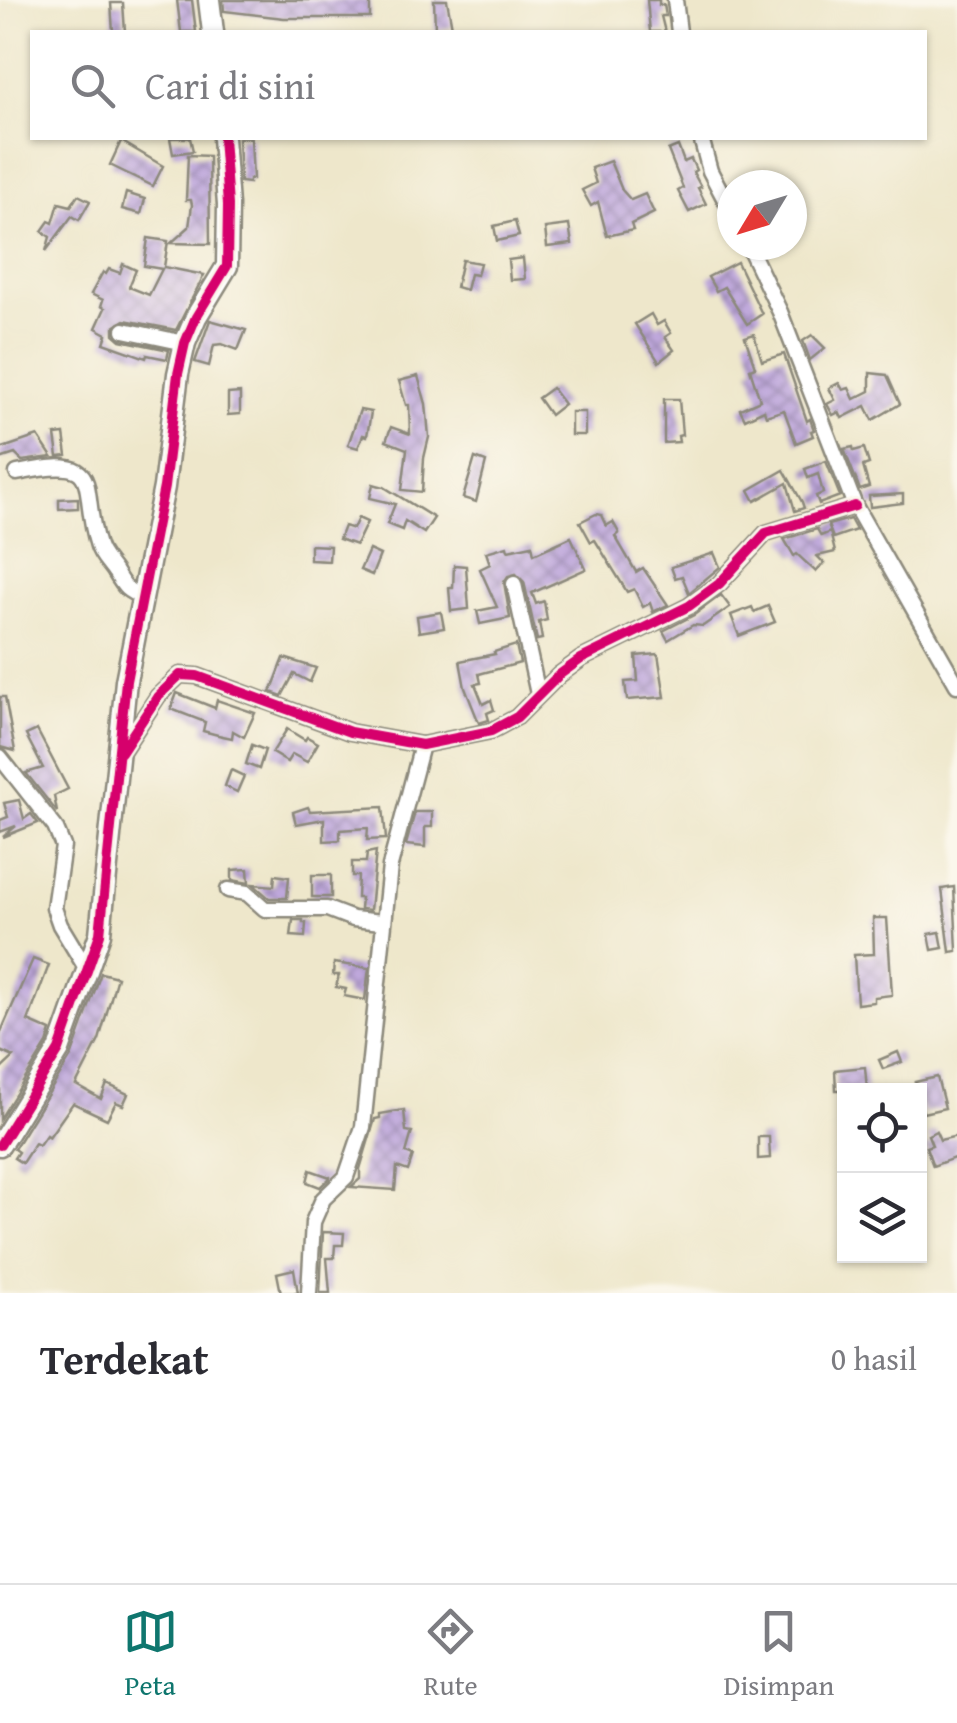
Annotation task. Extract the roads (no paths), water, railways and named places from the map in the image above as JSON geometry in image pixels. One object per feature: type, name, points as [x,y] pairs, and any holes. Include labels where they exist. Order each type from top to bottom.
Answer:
[{"type":"street","points":[[209,0],[213,30]]},
{"type":"street","points":[[676,0],[679,30]]},
{"type":"street","points":[[0,1145],[59,1050],[89,973],[102,926],[126,681],[164,487],[175,394],[185,343],[227,266],[223,140]]},
{"type":"street","points":[[701,140],[717,185]]},
{"type":"street","points":[[755,260],[780,312],[854,506],[957,685]]},
{"type":"street","points":[[124,330],[185,343]]},
{"type":"street","points":[[17,473],[58,465],[72,468],[81,476],[90,489],[102,556],[123,588],[142,597]]},
{"type":"street","points":[[121,752],[166,686],[188,674],[350,732],[422,745],[503,726],[517,718],[538,694],[581,659],[688,606],[718,584],[757,539],[773,528],[854,506]]},
{"type":"street","points":[[514,584],[538,694]]},
{"type":"street","points":[[308,1293],[313,1222],[324,1200],[346,1178],[363,1127],[382,922],[395,838],[422,745]]},
{"type":"street","points":[[0,756],[55,827],[62,846],[54,908],[89,973]]},
{"type":"street","points":[[228,890],[247,893],[265,909],[327,909],[356,920],[382,922]]}]
